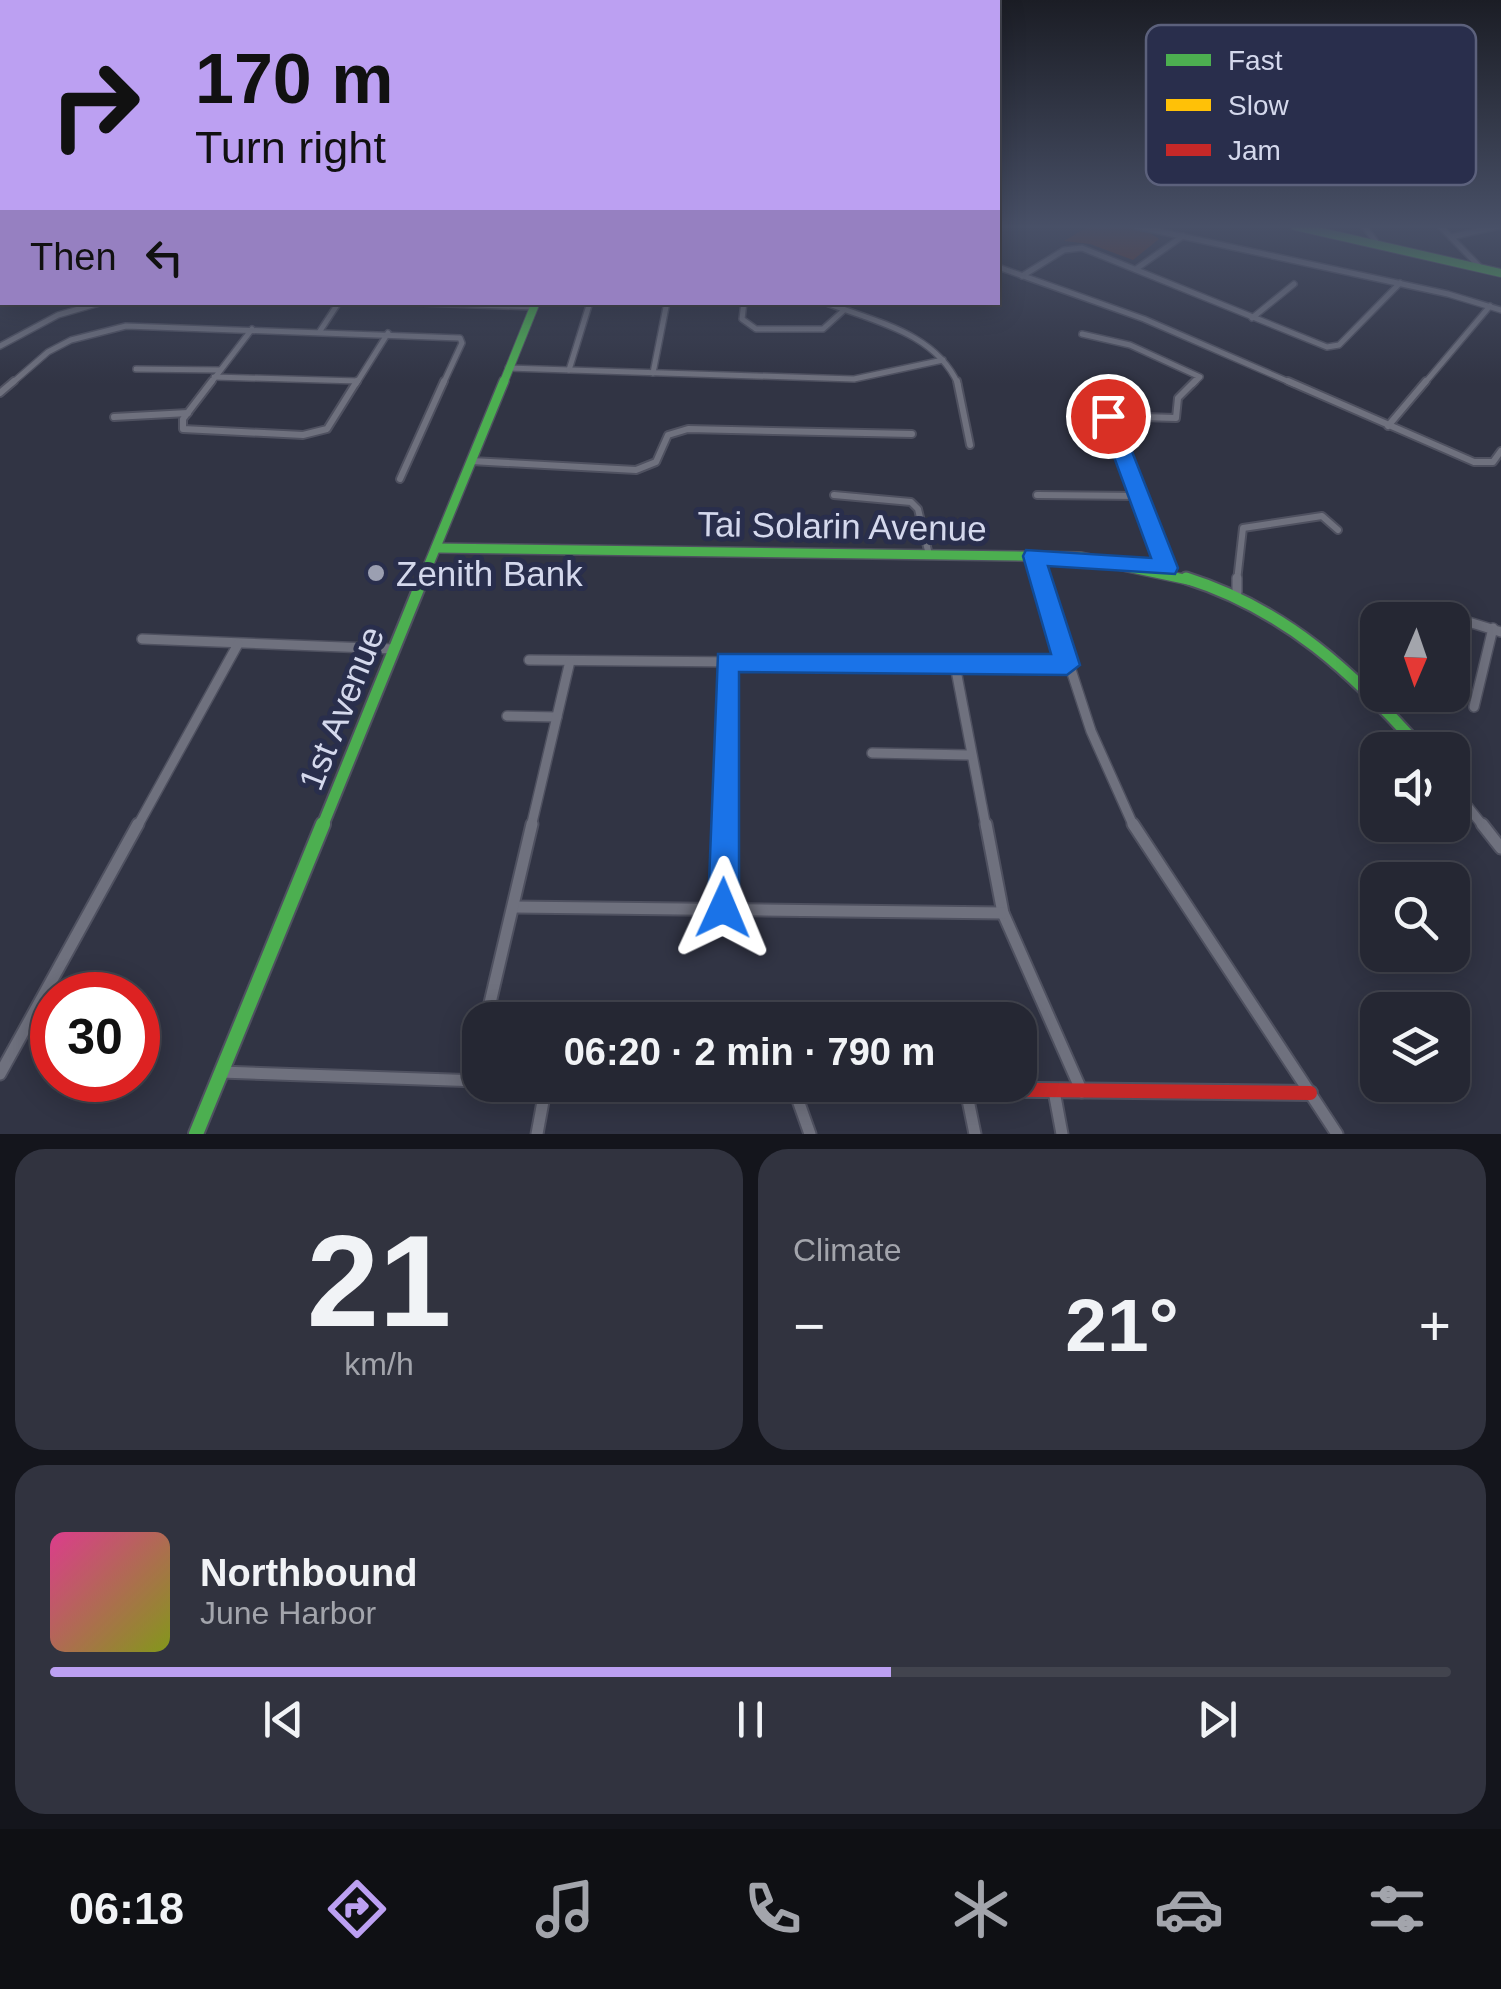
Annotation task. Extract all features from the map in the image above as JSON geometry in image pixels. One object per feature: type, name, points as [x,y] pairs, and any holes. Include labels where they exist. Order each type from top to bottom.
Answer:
[{"type":"street","points":[[1030,279],[1144,319],[1474,462],[1493,462],[1501,450]]},
{"type":"street","points":[[1158,279],[1313,343],[1339,345],[1400,284]]},
{"type":"street","points":[[1377,279],[1501,310]]},
{"type":"street","points":[[1252,318],[1294,284]]},
{"type":"street","points":[[0,346],[58,315],[93,305]]},
{"type":"street","points":[[320,331],[337,305]]},
{"type":"street","name":"1st Avenue","points":[[196,1134],[535,305]]},
{"type":"street","points":[[569,370],[589,305]]},
{"type":"street","points":[[653,373],[666,305]]},
{"type":"street","points":[[744,305],[742,320],[756,330],[823,329],[843,311]]},
{"type":"street","points":[[830,305],[913,338],[943,360],[959,388],[970,445]]},
{"type":"street","points":[[1388,426],[1490,306]]},
{"type":"street","points":[[0,393],[48,352],[98,332],[126,326],[451,335],[462,343],[400,480]]},
{"type":"street","points":[[252,329],[188,413],[183,429],[254,435],[318,432],[332,424],[388,333]]},
{"type":"street","points":[[1082,334],[1130,344],[1200,377],[1178,398],[1176,418],[1108,415],[1166,568]]},
{"type":"street","points":[[508,368],[866,379],[943,360]]},
{"type":"street","points":[[136,369],[358,382]]},
{"type":"street","points":[[114,417],[188,413]]},
{"type":"street","points":[[471,461],[636,470],[656,462],[668,435],[688,429],[912,434]]},
{"type":"street","points":[[834,494],[910,502],[918,509],[929,555]]},
{"type":"street","points":[[1038,495],[1138,496]]},
{"type":"street","points":[[1237,592],[1238,538],[1243,528],[1322,516],[1338,530]]},
{"type":"street","name":"Tai Solarin Avenue","points":[[436,548],[1034,556],[1166,568],[1237,592],[1320,640],[1351,667],[1407,732]]},
{"type":"street","points":[[1034,556],[1093,744],[1137,832],[1338,1134]]},
{"type":"street","points":[[1470,620],[1497,630],[1474,707]]},
{"type":"street","points":[[142,639],[394,650]]},
{"type":"street","points":[[0,1074],[238,644]]},
{"type":"street","points":[[529,660],[1067,665]]},
{"type":"street","points":[[490,1002],[570,661]]},
{"type":"street","points":[[723,908],[727,662]]},
{"type":"street","points":[[955,665],[969,754],[1003,913],[1082,1092]]},
{"type":"street","points":[[507,716],[558,717]]},
{"type":"street","points":[[872,753],[969,754]]},
{"type":"street","points":[[1470,810],[1501,848]]},
{"type":"street","points":[[514,907],[1003,913]]},
{"type":"street","points":[[222,1072],[462,1080]]},
{"type":"street","points":[[1037,1090],[1310,1093]]},
{"type":"street","points":[[1054,1091],[1062,1134]]},
{"type":"street","points":[[537,1134],[543,1102]]},
{"type":"street","points":[[799,1102],[810,1134]]},
{"type":"street","points":[[968,1102],[975,1134]]},
{"type":"traffic: fast","points":[[196,1134],[535,305]]},
{"type":"traffic: fast","points":[[436,548],[1081,557],[1138,566],[1189,579],[1273,615],[1347,670],[1406,732]]},
{"type":"traffic: jam","points":[[1037,1090],[1310,1093]]},
{"type":"place","name":"Zenith Bank","points":[[376,573]]},
{"type":"route","points":[[723,908],[727,662],[1067,665],[1034,556],[1081,557],[1166,568],[1108,416]]}]
